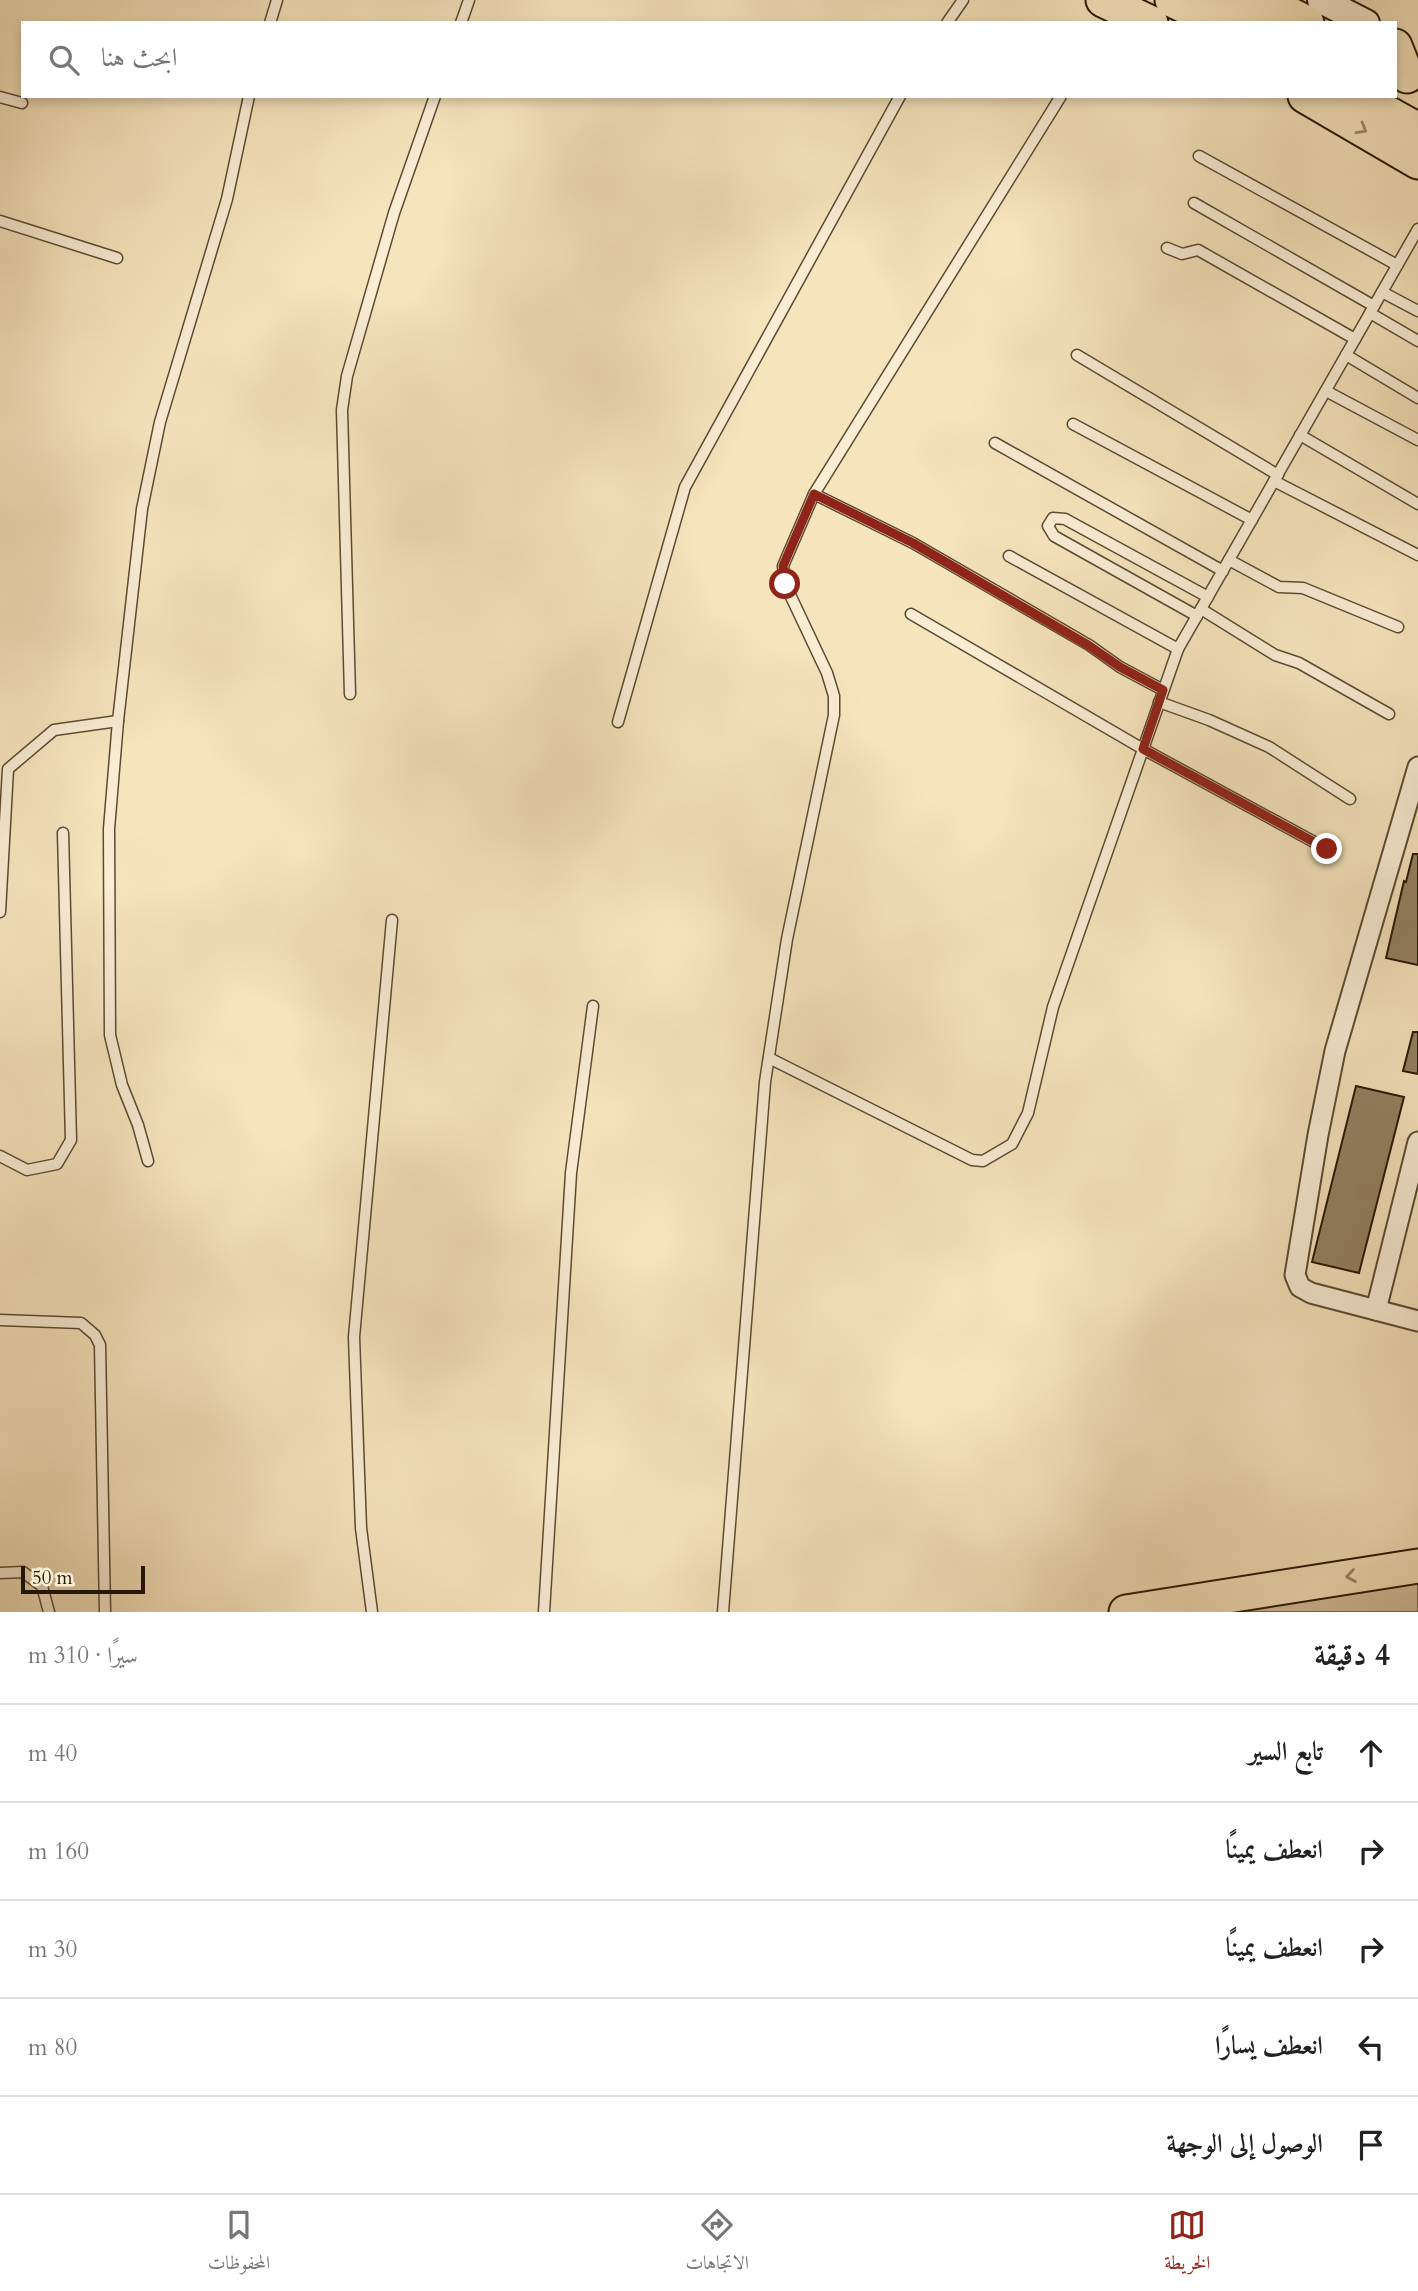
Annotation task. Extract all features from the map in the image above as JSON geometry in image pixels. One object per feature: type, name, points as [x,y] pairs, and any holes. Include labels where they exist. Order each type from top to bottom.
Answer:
[{"type":"highway","points":[[1172,0],[1216,21]]},
{"type":"highway","points":[[1214,0],[1257,21]]},
{"type":"highway","points":[[1262,0],[1303,21]]},
{"type":"highway","points":[[1110,7],[1146,21]]},
{"type":"highway","points":[[1405,70],[1418,109]]},
{"type":"highway","points":[[1308,98],[1418,162]]},
{"type":"highway","points":[[1361,98],[1418,130]]},
{"type":"highway","points":[[1126,1612],[1418,1566]]},
{"type":"street","points":[[1321,0],[1354,12]]},
{"type":"street","points":[[1397,44],[1405,70]]},
{"type":"street","points":[[1418,767],[1335,1051],[1295,1275],[1300,1287],[1305,1291],[1418,1321]]},
{"type":"street","points":[[1376,1310],[1418,1142]]},
{"type":"lane","points":[[271,21],[277,0]]},
{"type":"lane","points":[[462,21],[469,0]]},
{"type":"lane","points":[[948,21],[963,0]]},
{"type":"lane","points":[[0,97],[22,103]]},
{"type":"lane","points":[[148,1161],[138,1125],[122,1085],[110,1035],[109,829],[118,721],[142,509],[160,422],[227,199],[249,98]]},
{"type":"lane","points":[[350,694],[342,410],[347,376],[394,213],[434,98]]},
{"type":"lane","points":[[618,722],[685,487],[899,98]]},
{"type":"lane","points":[[723,1612],[769,1058],[787,939],[834,715],[834,696],[827,673],[785,584],[783,566],[814,494],[1060,98]]},
{"type":"lane","points":[[1199,156],[1397,265]]},
{"type":"lane","points":[[1194,203],[1372,309],[1418,341]]},
{"type":"lane","points":[[0,221],[117,258]]},
{"type":"lane","points":[[769,1058],[972,1160],[984,1161],[1012,1144],[1028,1113],[1053,1007],[1178,649],[1418,229]]},
{"type":"lane","points":[[1167,248],[1182,254],[1198,250],[1355,340]]},
{"type":"lane","points":[[1382,292],[1418,311]]},
{"type":"lane","points":[[1077,355],[1276,478],[1418,555]]},
{"type":"lane","points":[[1346,355],[1418,398]]},
{"type":"lane","points":[[1326,391],[1418,440]]},
{"type":"lane","points":[[1073,424],[1252,520]]},
{"type":"lane","points":[[1300,435],[1418,504]]},
{"type":"lane","points":[[995,443],[1223,571]]},
{"type":"lane","points":[[814,494],[913,543],[1163,690]]},
{"type":"lane","points":[[1208,597],[1065,519],[1052,518],[1048,526],[1054,536],[1275,655],[1299,663],[1388,714]]},
{"type":"lane","points":[[1009,556],[1178,649]]},
{"type":"lane","points":[[1229,560],[1279,587],[1303,588],[1398,627]]},
{"type":"lane","points":[[911,614],[1143,749],[1327,849]]},
{"type":"lane","points":[[1159,702],[1209,720],[1269,747],[1350,799]]},
{"type":"lane","points":[[0,912],[8,769],[54,730],[118,721]]},
{"type":"lane","points":[[0,1156],[27,1170],[57,1164],[71,1140],[62,833]]},
{"type":"lane","points":[[372,1612],[361,1528],[354,1338],[392,920]]},
{"type":"lane","points":[[544,1612],[571,1173],[593,1006]]},
{"type":"lane","points":[[0,1320],[81,1323],[95,1335],[100,1345],[105,1612]]},
{"type":"lane","points":[[0,1573],[23,1572],[42,1586],[49,1612]]},
{"type":"shaded area","points":[[1418,1579],[1418,1612],[1212,1612]]},
{"type":"building","points":[[1413,854],[1418,854],[1418,965],[1386,958]]},
{"type":"building","points":[[1413,1032],[1418,1032],[1418,1074],[1403,1071]]},
{"type":"building","points":[[1356,1086],[1404,1097],[1359,1273],[1312,1262]]},
{"type":"route","points":[[785,584],[783,566],[814,494],[913,543],[1163,690],[1143,749],[1327,849]]}]
